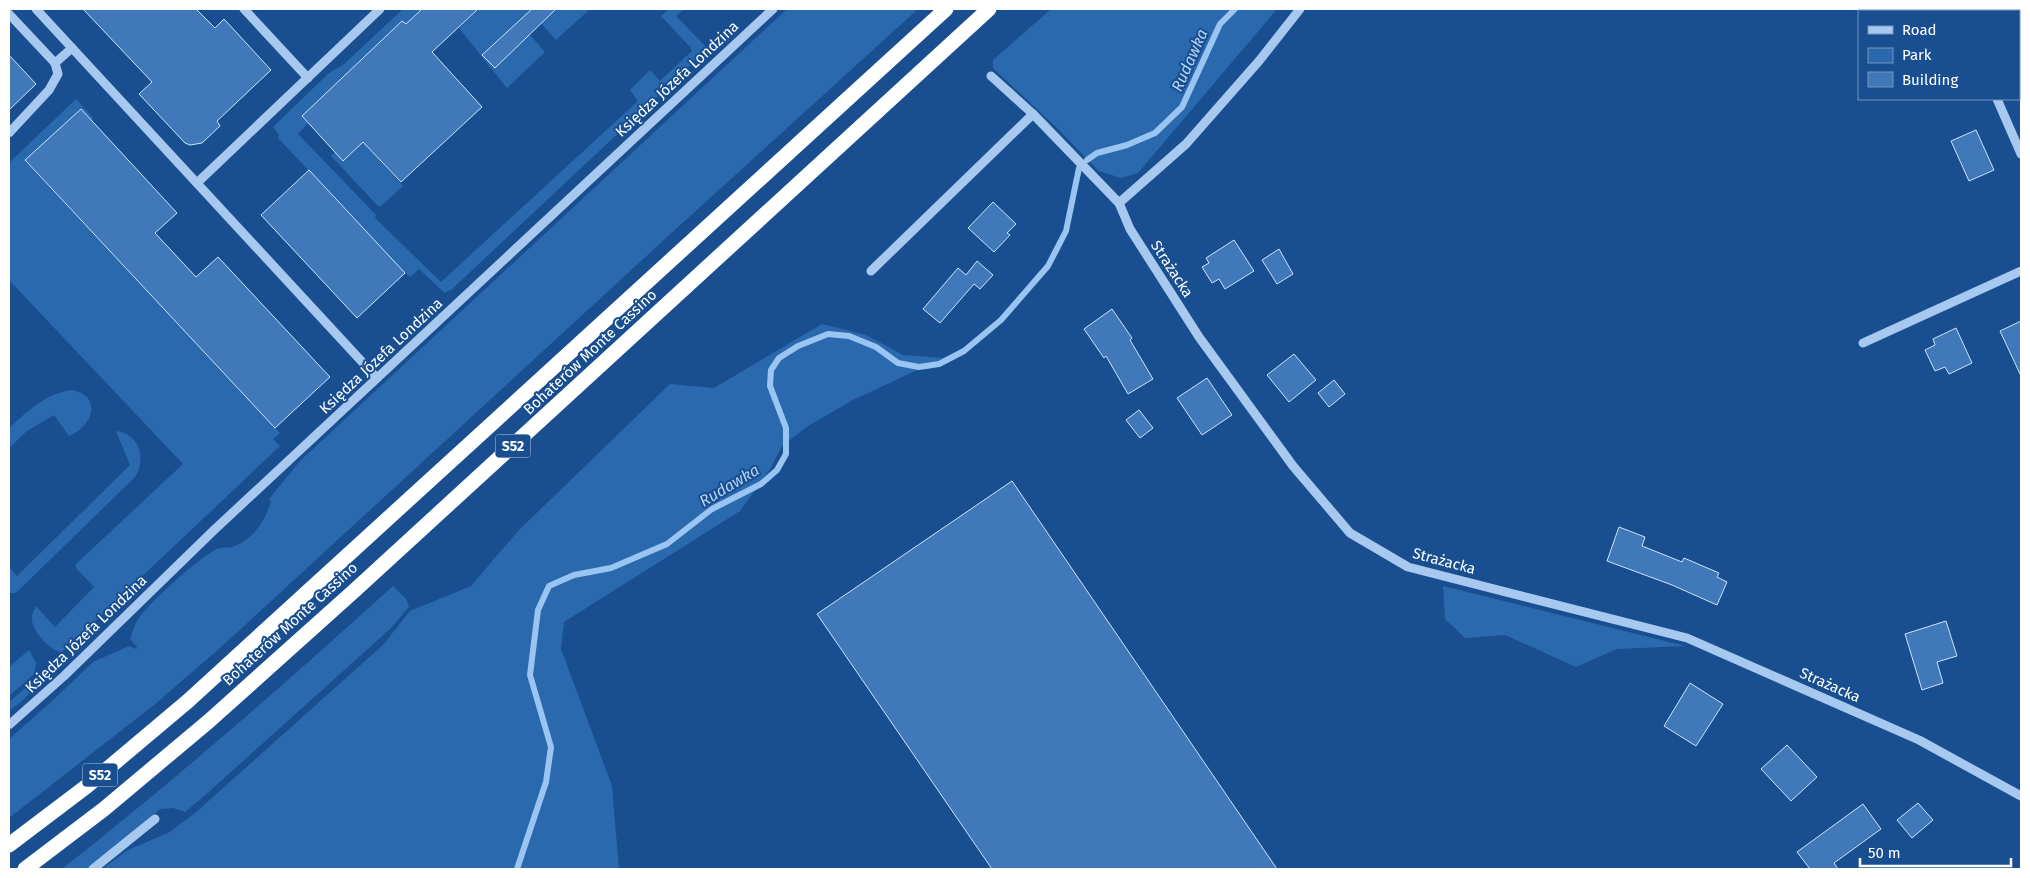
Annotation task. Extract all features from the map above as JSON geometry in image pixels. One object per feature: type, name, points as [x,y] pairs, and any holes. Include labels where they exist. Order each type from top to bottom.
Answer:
[{"type":"highway","name":"Bohaterów Monte Cassino","points":[[9,845],[87,786],[188,701],[946,9]]},
{"type":"highway","name":"Bohaterów Monte Cassino","points":[[25,869],[111,803],[354,591],[990,9]]},
{"type":"street","points":[[36,9],[378,378]]},
{"type":"street","points":[[244,9],[308,78]]},
{"type":"street","points":[[197,183],[380,9]]},
{"type":"street","name":"Księdza Józefa Londzina","points":[[9,725],[64,676],[213,531],[773,9]]},
{"type":"street","points":[[1119,203],[1186,144],[1259,61],[1300,9]]},
{"type":"street","points":[[9,14],[55,63],[58,74],[54,84],[9,133]]},
{"type":"street","points":[[55,63],[72,48]]},
{"type":"street","name":"Strażacka","points":[[991,76],[1032,114],[1119,203],[1130,229],[1199,337],[1293,466],[1350,533],[1408,568],[1687,638],[1919,740],[2021,796]]},
{"type":"street","points":[[1996,100],[2021,154]]},
{"type":"street","points":[[871,271],[1032,114]]},
{"type":"street","points":[[1862,343],[2021,271]]},
{"type":"street","points":[[93,869],[155,819]]},
{"type":"green space","points":[[403,9],[422,9],[406,24],[402,22],[302,116],[308,123],[298,134],[376,215],[375,218],[441,282],[638,101],[630,90],[650,70],[660,81],[692,51],[661,16],[669,9],[684,9],[676,16],[708,49],[450,291],[445,293],[419,269],[410,277],[405,273],[278,138],[279,135],[273,127],[328,74],[344,64]]},
{"type":"green space","points":[[479,9],[532,9],[482,55],[495,68],[529,34],[545,52],[507,88],[459,28]]},
{"type":"green space","points":[[556,9],[590,9],[556,40],[541,23]]},
{"type":"green space","points":[[787,9],[918,9],[220,648],[154,705],[9,818],[9,739],[93,662],[129,646],[136,649],[137,647],[130,639],[135,625],[142,614],[162,593],[209,553],[219,548],[232,547],[252,535],[265,516],[271,502],[269,499],[300,461]]},
{"type":"green space","points":[[1051,9],[1277,9],[1138,173],[1121,178],[1099,171],[1056,127],[993,68],[993,60]]},
{"type":"green space","points":[[76,99],[93,118],[91,120],[81,109],[25,161],[280,433],[273,439],[280,446],[60,652],[46,643],[34,628],[32,616],[36,606],[55,627],[94,587],[75,567],[76,564],[183,464],[9,280],[9,163]]},
{"type":"green space","points":[[363,142],[403,186],[381,206],[378,206],[331,156],[335,152]]},
{"type":"green space","points":[[822,324],[866,335],[903,355],[943,358],[853,400],[808,426],[782,446],[770,469],[740,511],[564,622],[561,649],[612,786],[619,869],[102,869],[128,850],[168,833],[194,814],[383,645],[410,611],[471,586],[518,531],[670,384],[714,388]]},
{"type":"green space","points":[[72,390],[82,393],[88,398],[91,405],[89,419],[84,426],[69,436],[54,415],[27,431],[9,448],[9,428],[30,409],[46,399]]},
{"type":"green space","points":[[116,431],[130,436],[139,448],[139,470],[135,477],[20,589],[15,593],[9,593],[9,567],[17,576],[130,465]]},
{"type":"green space","points":[[393,586],[406,599],[409,607],[390,629],[202,798],[185,812],[173,808],[160,809],[88,869],[62,869],[230,731]]},
{"type":"green space","points":[[1443,586],[1685,646],[1617,649],[1576,667],[1505,635],[1465,638],[1445,619]]},
{"type":"green space","points":[[29,650],[36,663],[34,674],[9,696],[9,667]]},
{"type":"green space","points":[[36,679],[30,693],[9,711],[9,702]]},
{"type":"building","points":[[83,9],[196,9],[215,28],[224,19],[271,70],[217,121],[220,126],[202,143],[190,145],[185,143],[139,94],[152,82]]},
{"type":"building","points":[[422,9],[478,9],[432,52],[482,107],[401,182],[363,142],[343,161],[302,116],[402,21],[406,24]]},
{"type":"building","points":[[532,9],[556,9],[495,68],[482,55]]},
{"type":"building","points":[[9,55],[36,84],[9,110]]},
{"type":"building","points":[[81,109],[177,213],[155,233],[196,277],[218,257],[330,377],[275,428],[25,160]]},
{"type":"building","points":[[1976,130],[1994,170],[1969,181],[1951,141]]},
{"type":"building","points":[[309,170],[405,273],[357,318],[261,215]]},
{"type":"building","points":[[993,202],[1016,224],[1007,233],[1010,235],[994,252],[968,228]]},
{"type":"building","points":[[1234,240],[1254,271],[1225,289],[1219,279],[1212,283],[1202,267],[1209,263],[1206,258]]},
{"type":"building","points":[[1279,249],[1293,274],[1277,284],[1262,260]]},
{"type":"building","points":[[977,261],[993,275],[980,289],[974,284],[940,323],[923,309],[958,268],[966,275]]},
{"type":"building","points":[[1112,309],[1132,338],[1130,340],[1153,379],[1128,394],[1106,356],[1104,358],[1084,329]]},
{"type":"building","points":[[2021,321],[2021,376],[2000,331]]},
{"type":"building","points":[[1956,328],[1972,363],[1949,374],[1945,367],[1935,371],[1925,350],[1935,345],[1933,339]]},
{"type":"building","points":[[1294,354],[1316,380],[1289,402],[1267,375]]},
{"type":"building","points":[[1207,378],[1232,415],[1202,435],[1177,398]]},
{"type":"building","points":[[1334,380],[1345,394],[1329,407],[1318,393]]},
{"type":"building","points":[[1139,410],[1153,428],[1140,438],[1126,420]]},
{"type":"building","points":[[1012,481],[1277,869],[992,869],[817,614]]},
{"type":"building","points":[[1619,527],[1645,537],[1642,546],[1682,562],[1684,558],[1719,573],[1717,577],[1727,582],[1717,605],[1672,585],[1607,561]]},
{"type":"building","points":[[1946,621],[1957,656],[1937,662],[1943,683],[1922,690],[1905,634]]},
{"type":"building","points":[[1690,683],[1723,704],[1696,746],[1664,726]]},
{"type":"building","points":[[1787,745],[1817,777],[1791,801],[1761,769]]},
{"type":"building","points":[[1918,803],[1933,820],[1912,838],[1897,820]]},
{"type":"building","points":[[1863,804],[1881,829],[1834,863],[1838,869],[1810,869],[1797,852]]},
{"type":"waterway","name":"Rudawka","points":[[1087,160],[1097,153],[1127,145],[1155,133],[1182,107],[1220,24],[1235,9]]},
{"type":"waterway","name":"Rudawka","points":[[517,869],[546,782],[551,747],[530,675],[538,610],[549,586],[574,575],[611,568],[667,544],[712,509],[761,484],[777,470],[786,454],[786,428],[770,386],[771,370],[779,358],[798,346],[828,334],[849,336],[876,347],[898,363],[919,367],[939,364],[964,351],[1001,320],[1048,266],[1066,231],[1079,168]]}]
